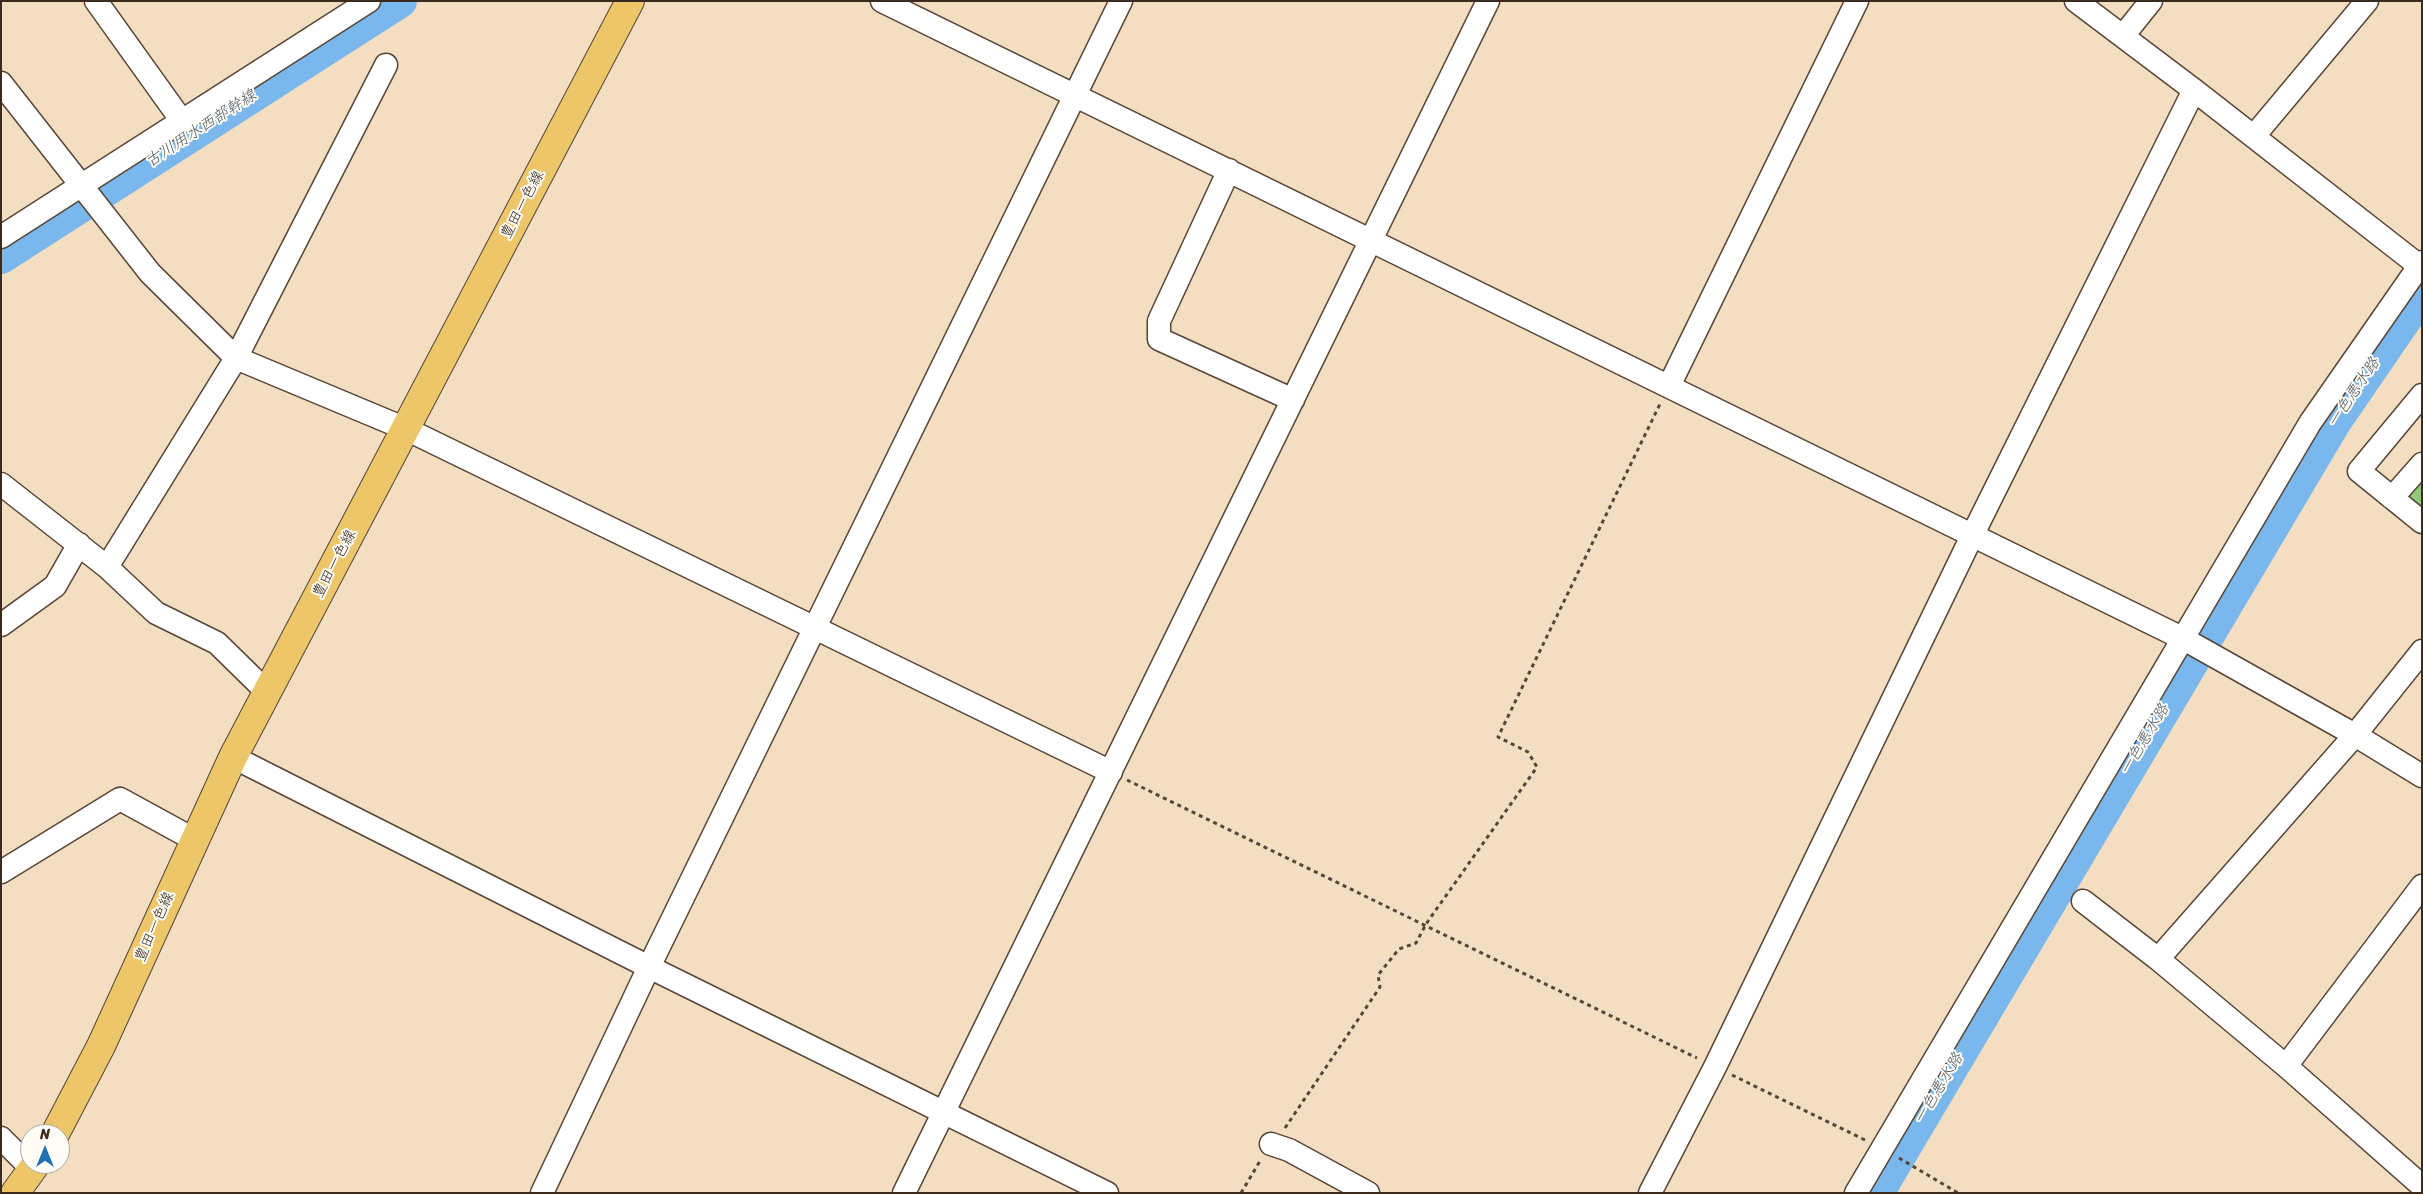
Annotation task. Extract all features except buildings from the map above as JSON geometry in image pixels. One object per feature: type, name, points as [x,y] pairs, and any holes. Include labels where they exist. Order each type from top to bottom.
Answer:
[{"type":"main road","name":"豊田一色線","points":[[60,1124],[101,1046],[233,757],[630,1]]},
{"type":"main road","points":[[15,1193],[29,1174]]},
{"type":"street","points":[[96,1],[182,121]]},
{"type":"street","points":[[1,236],[369,1]]},
{"type":"street","points":[[882,1],[2182,638],[2354,735],[2422,776]]},
{"type":"street","points":[[542,1193],[649,967],[1121,1]]},
{"type":"street","points":[[904,1193],[1488,1]]},
{"type":"street","points":[[1669,386],[1857,1]]},
{"type":"street","points":[[1856,1193],[2310,423],[2421,265],[2076,1]]},
{"type":"street","points":[[2123,36],[2151,1]]},
{"type":"street","points":[[2254,136],[2368,1]]},
{"type":"street","points":[[107,567],[236,358],[386,65]]},
{"type":"street","points":[[1,83],[150,273],[236,358],[406,429],[1111,772]]},
{"type":"street","points":[[1650,1193],[1715,1067],[1972,536],[2194,90]]},
{"type":"street","points":[[1230,170],[1159,322],[1158,339],[1293,400]]},
{"type":"street","points":[[2422,396],[2359,471],[2422,522]]},
{"type":"street","points":[[2392,498],[2422,464]]},
{"type":"street","points":[[1,484],[107,567],[156,613],[217,643],[268,693]]},
{"type":"street","points":[[1,625],[56,586],[78,544]]},
{"type":"street","points":[[2158,959],[2354,735],[2422,651]]},
{"type":"street","points":[[233,757],[649,967],[1107,1193]]},
{"type":"street","points":[[1,872],[120,799],[195,840]]},
{"type":"street","points":[[2286,1066],[2422,886]]},
{"type":"street","points":[[2083,900],[2158,959],[2286,1066],[2422,1186]]},
{"type":"street","points":[[1,1138],[20,1155]]},
{"type":"street","points":[[1271,1144],[1289,1150],[1368,1193]]},
{"type":"path","points":[[1241,1193],[1271,1144],[1284,1128],[1380,987],[1378,975],[1400,949],[1416,943],[1426,924],[1537,768],[1528,752],[1498,737],[1669,386]]},
{"type":"path","points":[[1111,772],[1882,1148],[1958,1193]]},
{"type":"green space","points":[[2422,470],[2422,518],[2396,499]]},
{"type":"waterway","name":"古川用水西部幹線","points":[[1,257],[400,1]]},
{"type":"waterway","name":"一色悪水路","points":[[1877,1193],[2333,424],[2422,294]]}]
